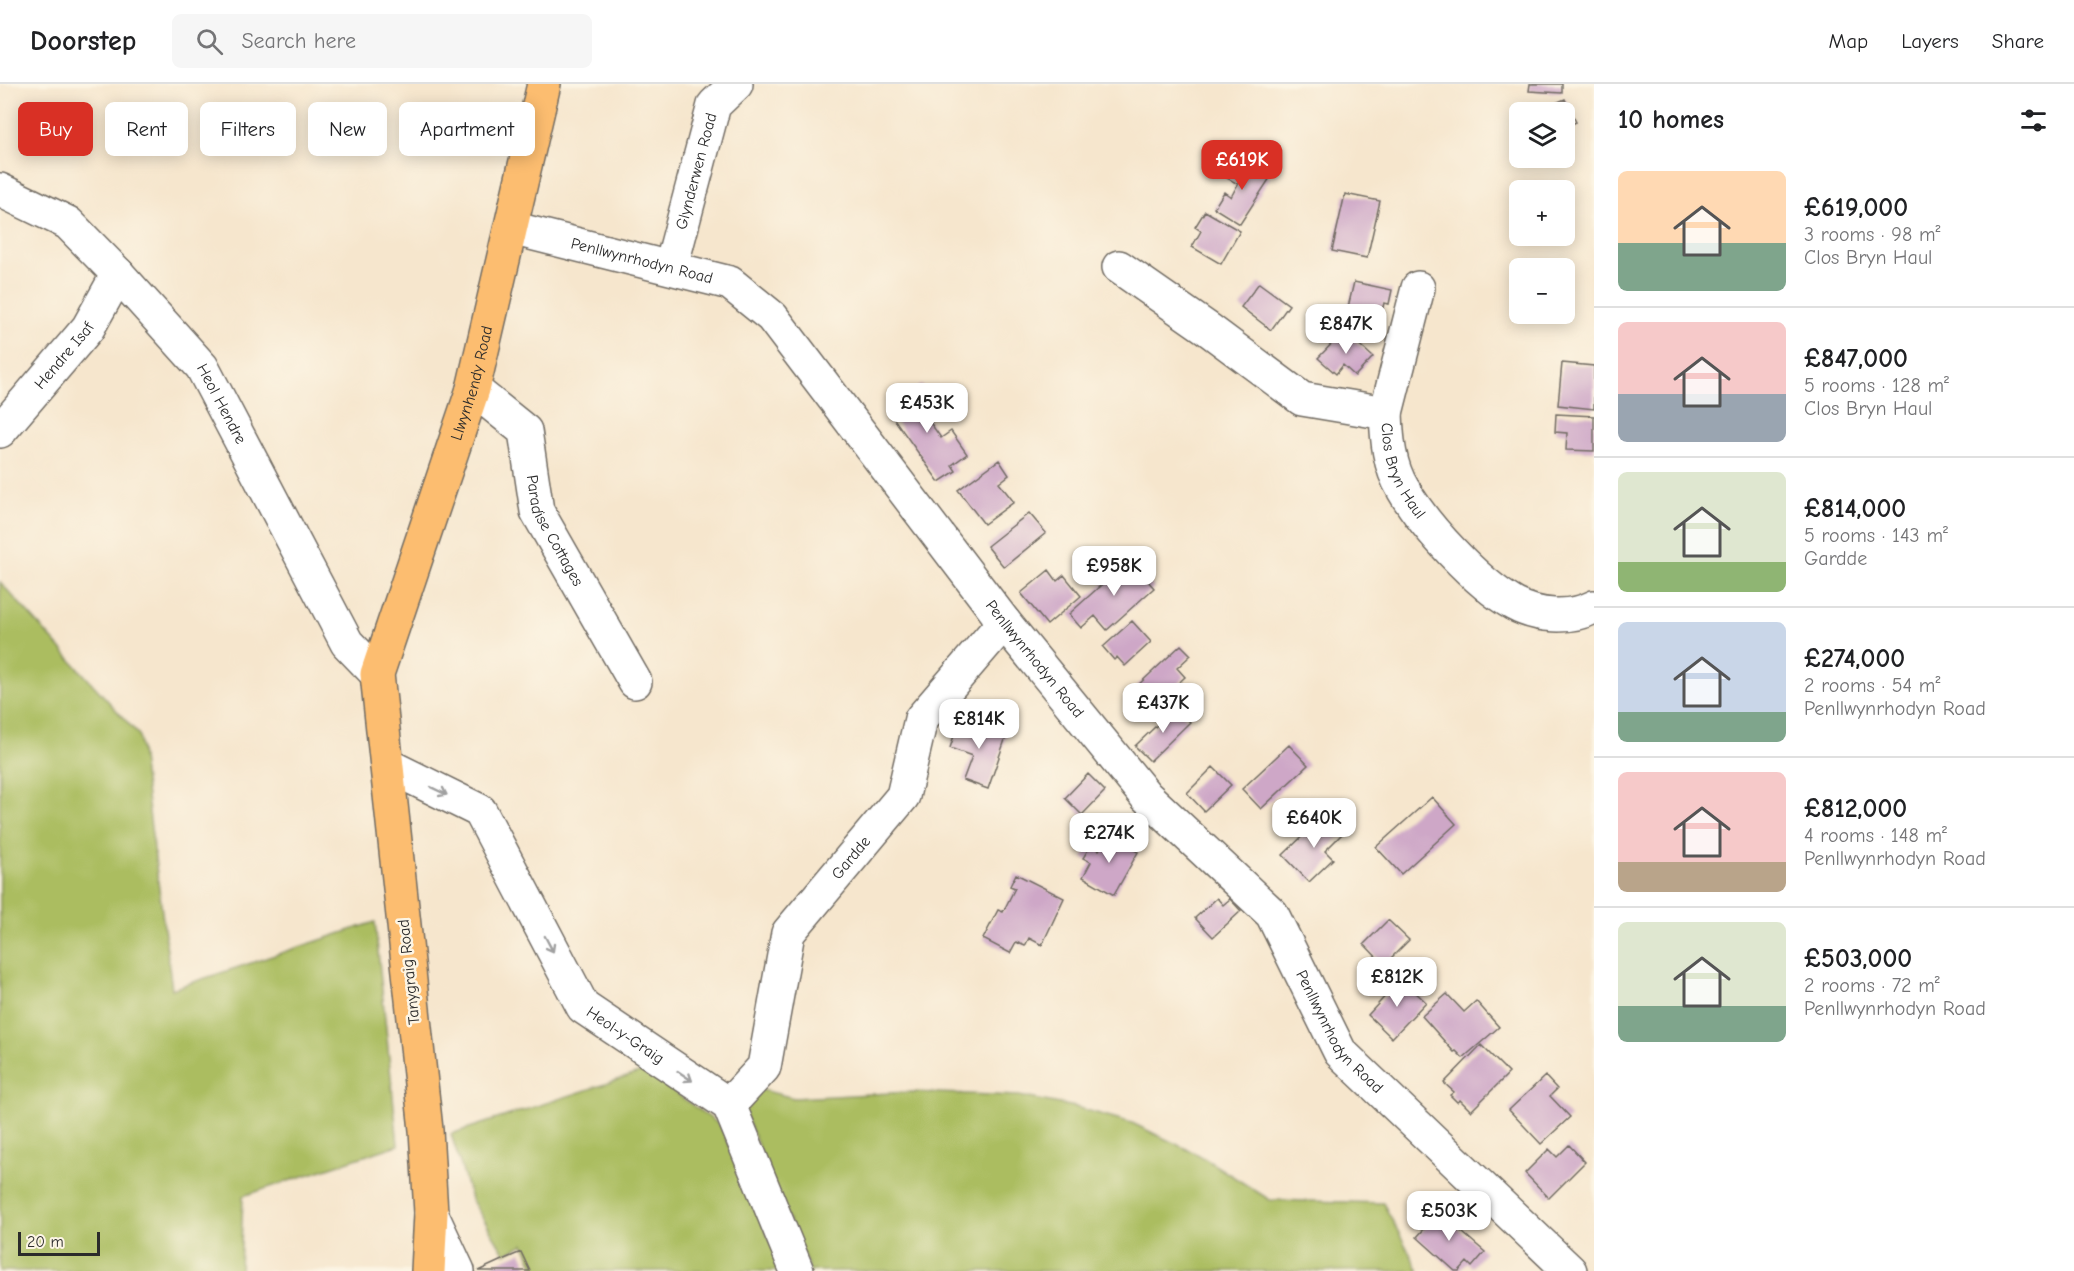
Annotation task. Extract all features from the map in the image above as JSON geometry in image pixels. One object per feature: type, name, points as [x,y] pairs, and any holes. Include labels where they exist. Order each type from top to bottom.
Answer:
[{"type":"main road","name":"Llwynhendy Road","points":[[377,674],[473,389],[544,84]]},
{"type":"main road","name":"Tanygraig Road","points":[[377,674],[426,1131],[431,1213],[428,1271]]},
{"type":"street","name":"Glynderwen Road","points":[[671,267],[714,105],[736,84]]},
{"type":"street","name":"Heol Hendre","points":[[0,190],[68,223],[118,274],[202,367],[347,643],[377,674]]},
{"type":"street","name":"Penllwynrhodyn Road","points":[[510,228],[730,283],[772,317],[1004,622],[1146,796],[1272,914],[1340,1052],[1570,1271]]},
{"type":"street","name":"Clos Bryn Haul","points":[[1119,267],[1302,399],[1386,414],[1387,447],[1402,488],[1442,542],[1484,582],[1515,604],[1552,616],[1584,612],[1594,607]]},
{"type":"street","name":"Hendre Isaf","points":[[0,431],[88,328],[118,274]]},
{"type":"street","points":[[1386,414],[1418,288]]},
{"type":"street","name":"Paradise Cottages","points":[[473,389],[525,431],[537,511],[635,682]]},
{"type":"street","name":"Gardde","points":[[729,1105],[764,1067],[788,933],[903,796],[921,719],[1004,622]]},
{"type":"street","name":"Heol-y-Graig","points":[[387,765],[480,812],[583,1007],[729,1105]]},
{"type":"street","points":[[729,1105],[797,1271]]},
{"type":"street","points":[[431,1213],[458,1271]]},
{"type":"green space","points":[[0,582],[139,735],[172,989],[375,922],[398,1145],[243,1196],[240,1271],[0,1271]]},
{"type":"green space","points":[[645,1071],[720,1125],[783,1271],[536,1271],[524,1244],[505,1254],[471,1199],[451,1134]]},
{"type":"green space","points":[[754,1088],[794,1098],[910,1092],[1019,1096],[1075,1107],[1132,1123],[1199,1155],[1270,1200],[1383,1203],[1419,1271],[810,1271],[742,1107]]},
{"type":"building","points":[[1530,84],[1562,84],[1562,93],[1529,91]]},
{"type":"building","points":[[1239,158],[1270,178],[1240,224],[1214,208],[1224,192],[1231,197],[1238,184],[1227,178]]},
{"type":"building","points":[[1345,194],[1380,201],[1367,258],[1332,251]]},
{"type":"building","points":[[1205,211],[1240,231],[1221,264],[1192,247],[1201,231],[1195,227]]},
{"type":"building","points":[[1354,282],[1392,290],[1389,304],[1384,303],[1378,327],[1345,320]]},
{"type":"building","points":[[1259,283],[1289,305],[1271,330],[1241,307]]},
{"type":"building","points":[[1344,331],[1373,357],[1355,376],[1343,365],[1336,374],[1318,358]]},
{"type":"building","points":[[1562,363],[1594,366],[1594,409],[1558,405]]},
{"type":"building","points":[[921,385],[936,406],[924,414],[941,438],[951,431],[967,454],[952,465],[956,471],[939,482],[887,409]]},
{"type":"building","points":[[1556,414],[1594,416],[1594,451],[1566,450],[1567,433],[1555,432]]},
{"type":"building","points":[[999,460],[1009,475],[999,483],[1014,502],[984,524],[958,490]]},
{"type":"building","points":[[1029,513],[1046,533],[1004,567],[987,546]]},
{"type":"building","points":[[1129,560],[1154,588],[1107,630],[1095,616],[1081,628],[1069,614]]},
{"type":"building","points":[[1049,570],[1057,581],[1064,575],[1081,596],[1047,625],[1021,593]]},
{"type":"building","points":[[1132,621],[1151,642],[1125,666],[1117,657],[1114,660],[1103,647]]},
{"type":"building","points":[[1181,645],[1191,655],[1177,668],[1185,677],[1157,703],[1151,696],[1148,698],[1137,686]]},
{"type":"building","points":[[1176,707],[1190,722],[1150,761],[1135,746]]},
{"type":"building","points":[[960,717],[1007,734],[988,789],[963,780],[972,756],[950,748]]},
{"type":"building","points":[[1289,745],[1308,765],[1261,809],[1242,789]]},
{"type":"building","points":[[1213,767],[1231,785],[1204,811],[1187,793]]},
{"type":"building","points":[[1088,774],[1105,791],[1082,815],[1065,798]]},
{"type":"building","points":[[1432,797],[1456,824],[1401,874],[1376,847]]},
{"type":"building","points":[[1324,815],[1343,833],[1325,851],[1333,859],[1309,882],[1283,855]]},
{"type":"building","points":[[1107,835],[1138,852],[1114,895],[1083,877],[1091,862],[1083,858],[1091,845],[1099,850]]},
{"type":"building","points":[[1016,874],[1064,898],[1042,945],[1029,938],[1025,946],[1016,942],[1010,953],[983,939],[998,910],[1003,912],[1015,888],[1010,886]]},
{"type":"building","points":[[1217,898],[1223,905],[1230,899],[1241,911],[1213,937],[1195,918]]},
{"type":"building","points":[[1388,920],[1409,940],[1384,965],[1364,944]]},
{"type":"building","points":[[1401,979],[1426,1002],[1392,1038],[1368,1015]]},
{"type":"building","points":[[1447,994],[1464,1012],[1476,1001],[1499,1027],[1463,1058],[1456,1051],[1454,1052],[1422,1016]]},
{"type":"building","points":[[1481,1045],[1509,1073],[1471,1111],[1460,1100],[1457,1102],[1450,1095],[1454,1092],[1444,1083]]},
{"type":"building","points":[[1545,1076],[1557,1089],[1550,1096],[1570,1117],[1541,1144],[1509,1110]]},
{"type":"building","points":[[1569,1145],[1585,1162],[1549,1198],[1525,1173],[1549,1149],[1557,1157]]},
{"type":"building","points":[[1433,1207],[1485,1252],[1472,1267],[1467,1262],[1459,1271],[1455,1271],[1417,1237],[1426,1227],[1421,1222]]},
{"type":"building","points":[[521,1252],[530,1271],[478,1271],[502,1260]]}]
